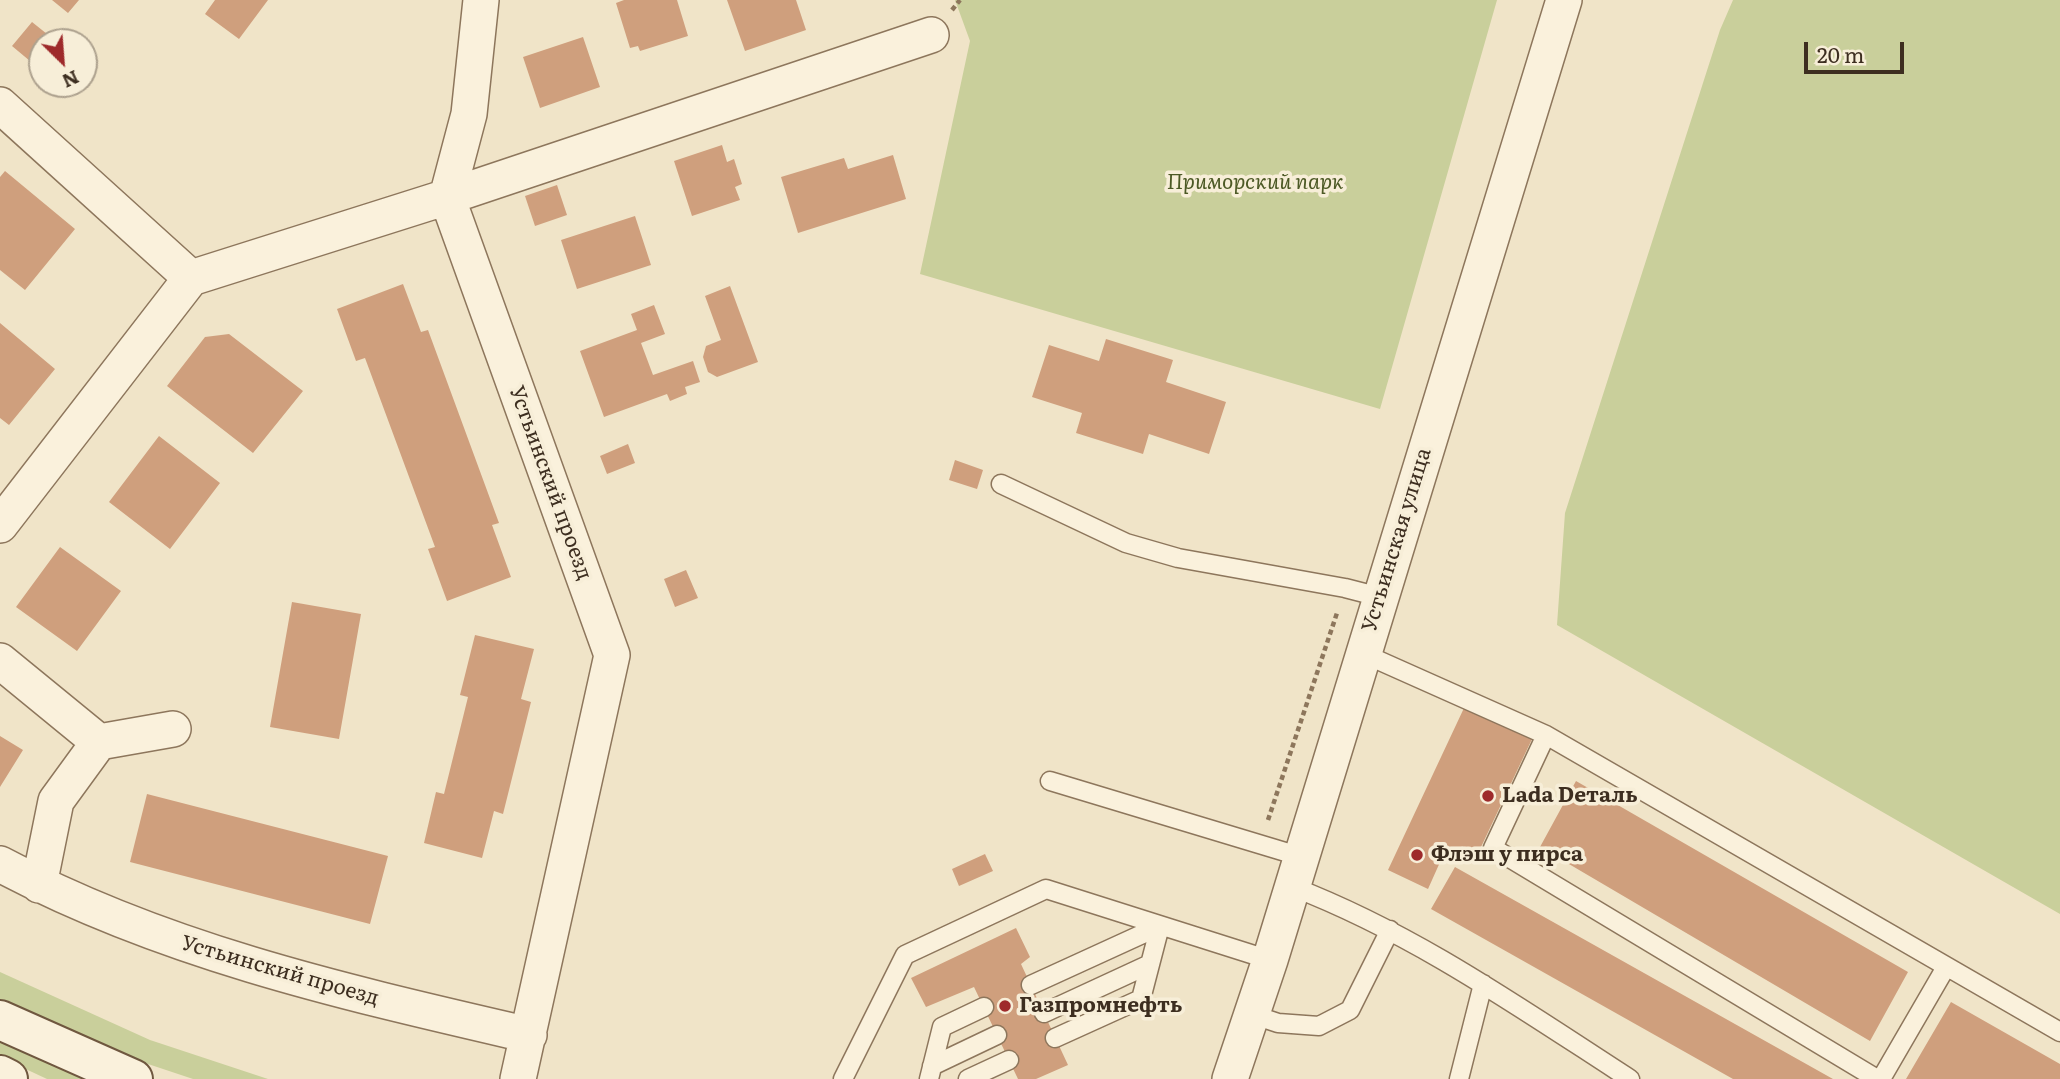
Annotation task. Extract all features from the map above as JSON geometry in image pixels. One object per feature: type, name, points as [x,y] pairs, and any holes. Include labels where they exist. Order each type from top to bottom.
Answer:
[{"type":"main road","points":[[0,1020],[133,1079]]},
{"type":"main road","points":[[0,1075],[8,1079]]},
{"type":"street","points":[[447,197],[469,114],[481,0]]},
{"type":"street","name":"Устьинская улица","points":[[1230,1079],[1270,960],[1564,0]]},
{"type":"street","points":[[0,525],[191,278],[447,197],[931,35]]},
{"type":"street","points":[[0,106],[191,278]]},
{"type":"street","name":"Устьинский проезд","points":[[447,197],[611,655],[518,1079]]},
{"type":"street","points":[[0,662],[99,742]]},
{"type":"street","points":[[39,885],[57,800],[99,742],[173,729]]},
{"type":"street","name":"Устьинский проезд","points":[[0,864],[39,885],[179,943],[331,989],[529,1035]]},
{"type":"lane","points":[[1001,484],[1126,543],[1178,558],[1345,588],[1380,597]]},
{"type":"lane","points":[[1362,653],[1545,735],[2060,1032]]},
{"type":"lane","points":[[1545,735],[1493,848],[1879,1079],[1946,967]]},
{"type":"lane","points":[[1051,781],[1260,844],[1297,872],[1326,900],[1390,930],[1483,984],[1630,1079]]},
{"type":"lane","points":[[843,1079],[905,956],[1046,889],[1270,960]]},
{"type":"lane","points":[[1055,1038],[1141,999],[1160,926]]},
{"type":"lane","points":[[1031,985],[1160,926]]},
{"type":"lane","points":[[1251,1014],[1279,1023],[1319,1026],[1350,1010],[1390,930]]},
{"type":"lane","points":[[1044,1013],[1150,964]]},
{"type":"lane","points":[[1459,1079],[1483,984]]},
{"type":"lane","points":[[930,1072],[942,1027],[984,1007]]},
{"type":"lane","points":[[930,1072],[997,1035]]},
{"type":"lane","points":[[968,1079],[1009,1060]]},
{"type":"path","points":[[1260,844],[1345,588]]},
{"type":"green space","name":"Приморский парк","points":[[955,0],[1497,0],[1380,409],[920,274],[970,41]]},
{"type":"green space","points":[[1733,0],[2060,0],[2060,914],[1557,625],[1565,513],[1720,30]]},
{"type":"green space","points":[[0,972],[150,1040],[268,1079],[193,1079],[142,1062],[0,999]]},
{"type":"green space","points":[[0,1039],[85,1079],[47,1079],[0,1057]]},
{"type":"building","points":[[52,0],[79,0],[68,13]]},
{"type":"building","points":[[215,0],[268,0],[239,39],[205,14]]},
{"type":"building","points":[[624,0],[677,0],[688,36],[640,51],[638,46],[630,48],[616,3]]},
{"type":"building","points":[[727,0],[796,0],[806,30],[745,51]]},
{"type":"building","points":[[32,22],[40,28],[28,28],[28,59],[12,46]]},
{"type":"building","points":[[583,37],[600,87],[540,108],[523,57]]},
{"type":"building","points":[[722,145],[727,162],[734,159],[742,184],[735,187],[740,200],[692,216],[674,161]]},
{"type":"building","points":[[893,155],[906,199],[798,233],[781,177],[844,158],[848,169]]},
{"type":"building","points":[[5,171],[75,229],[25,290],[0,270],[0,177]]},
{"type":"building","points":[[557,185],[567,215],[535,226],[525,196]]},
{"type":"building","points":[[635,216],[651,265],[577,289],[561,240]]},
{"type":"building","points":[[403,284],[421,332],[428,330],[499,523],[492,525],[511,577],[447,601],[428,549],[435,547],[365,358],[356,361],[337,309]]},
{"type":"building","points":[[730,286],[758,362],[717,377],[708,372],[703,357],[706,346],[721,340],[705,296]]},
{"type":"building","points":[[654,305],[665,334],[641,343],[653,375],[693,361],[700,382],[685,387],[687,394],[670,401],[667,394],[604,417],[580,351],[637,330],[631,314]]},
{"type":"building","points":[[0,323],[55,369],[9,425],[0,418]]},
{"type":"building","points":[[229,334],[303,391],[253,453],[167,386],[205,337]]},
{"type":"building","points":[[1106,339],[1173,360],[1166,382],[1226,402],[1209,454],[1149,434],[1143,454],[1076,433],[1082,413],[1032,397],[1049,345],[1099,361]]},
{"type":"building","points":[[159,436],[220,483],[170,549],[109,502]]},
{"type":"building","points":[[628,444],[635,463],[607,474],[600,456]]},
{"type":"building","points":[[955,460],[983,470],[977,489],[949,480]]},
{"type":"building","points":[[60,547],[121,591],[77,651],[16,607]]},
{"type":"building","points":[[686,570],[698,598],[675,607],[664,579]]},
{"type":"building","points":[[292,602],[361,614],[339,739],[270,727]]},
{"type":"building","points":[[475,635],[534,649],[521,699],[531,702],[503,814],[494,811],[482,858],[424,843],[436,792],[444,794],[468,697],[460,695]]},
{"type":"building","points":[[1464,708],[1532,739],[1473,864],[1445,851],[1428,889],[1388,870]]},
{"type":"building","points":[[0,736],[23,750],[0,787]]},
{"type":"building","points":[[1576,781],[1908,972],[1870,1041],[1540,847]]},
{"type":"building","points":[[147,794],[388,856],[370,924],[130,862]]},
{"type":"building","points":[[985,854],[993,871],[959,886],[952,869]]},
{"type":"building","points":[[1455,867],[1833,1079],[1733,1079],[1431,909]]},
{"type":"building","points":[[1016,928],[1030,957],[1021,964],[1068,1065],[1036,1079],[1018,1079],[974,987],[926,1007],[911,978]]},
{"type":"building","points":[[1951,1002],[2060,1064],[2060,1079],[1906,1079]]},
{"type":"place","name":"Lada Dеталь","points":[[1488,796]]},
{"type":"place","name":"Флэш у пирса","points":[[1417,855]]},
{"type":"place","name":"Газпромнефть","points":[[1005,1006]]}]
